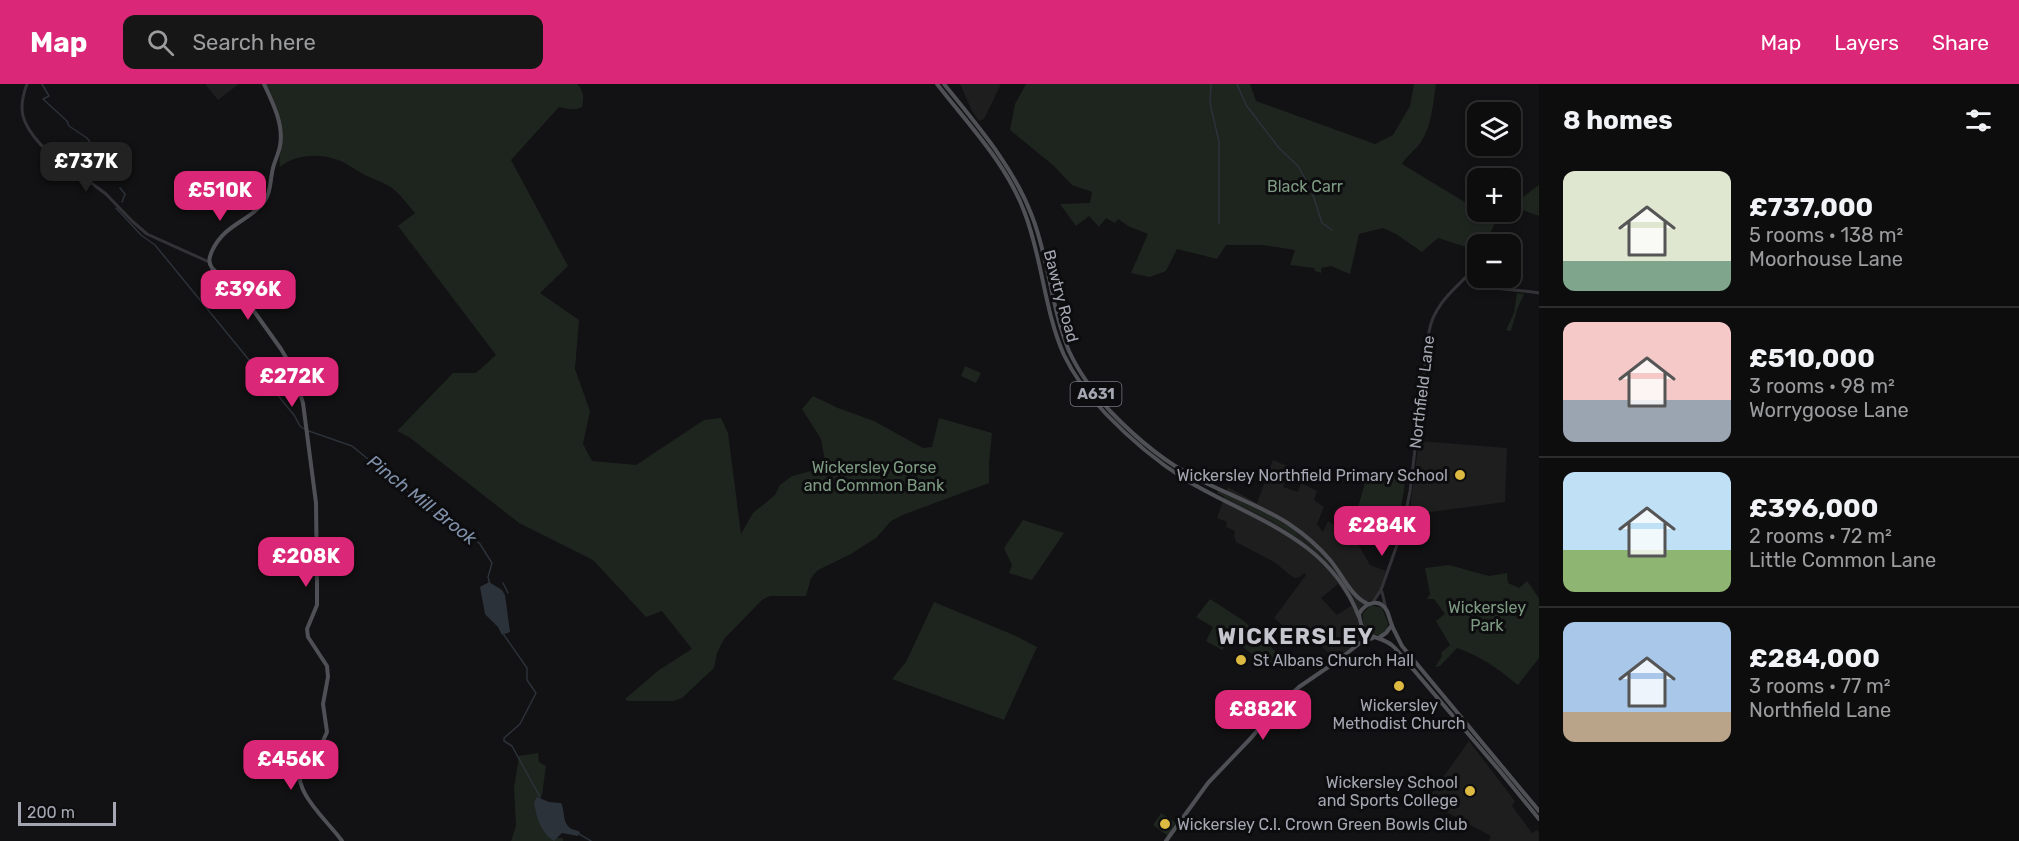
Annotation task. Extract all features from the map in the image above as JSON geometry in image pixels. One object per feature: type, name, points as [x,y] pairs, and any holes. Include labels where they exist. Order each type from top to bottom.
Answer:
[{"type":"main road","points":[[264,84],[275,107],[280,135],[280,146],[268,194],[259,207],[220,236],[209,262],[212,268],[251,307],[281,349],[297,382],[307,430],[316,503],[317,604],[307,629],[328,672],[324,704],[327,732],[323,741],[301,760],[300,783],[305,795],[342,841]]},
{"type":"main road","name":"Bawtry Road","points":[[937,84],[992,154],[1018,197],[1033,237],[1064,354],[1083,386],[1114,422],[1150,455],[1199,487],[1274,524],[1307,548],[1340,582],[1351,598],[1359,617]]},
{"type":"main road","name":"Bawtry Road","points":[[944,84],[999,154],[1020,189],[1036,227],[1067,345],[1080,372],[1115,415],[1154,450],[1191,476],[1293,527],[1323,553],[1358,599],[1370,604]]},
{"type":"main road","name":"A631","points":[[1053,317],[1052,304],[1055,302]]},
{"type":"main road","points":[[1150,455],[1154,450]]},
{"type":"main road","points":[[1359,617],[1362,609],[1370,604]]},
{"type":"main road","name":"A631","points":[[1370,604],[1379,604],[1387,611]]},
{"type":"main road","points":[[1387,611],[1402,646],[1539,811]]},
{"type":"main road","name":"A631","points":[[1359,617],[1367,634],[1373,638]]},
{"type":"main road","points":[[1166,841],[1208,783],[1251,738],[1277,706],[1299,687],[1360,643],[1380,637],[1392,625]]},
{"type":"main road","points":[[1360,643],[1364,629]]},
{"type":"main road","points":[[1380,637],[1392,644],[1414,669],[1539,819]]},
{"type":"street","points":[[27,84],[22,99],[22,111],[33,135],[41,145],[106,194],[147,234],[209,262]]},
{"type":"street","name":"Northfield Lane","points":[[1370,604],[1381,590],[1403,528],[1409,500],[1430,324],[1440,304],[1468,275],[1476,282],[1490,288],[1539,294]]},
{"type":"street","points":[[1381,590],[1387,611]]},
{"type":"shaded area","points":[[205,84],[239,84],[218,100]]},
{"type":"shaded area","points":[[960,84],[1001,84],[984,119],[979,121],[972,111]]},
{"type":"shaded area","name":"Wickersley Northfield Primary School","points":[[1419,441],[1507,448],[1505,502],[1409,515]]},
{"type":"shaded area","points":[[1273,460],[1290,467],[1283,487],[1298,492],[1301,483],[1317,491],[1314,500],[1324,507],[1317,524],[1323,532],[1328,521],[1345,532],[1350,530],[1370,565],[1386,571],[1379,593],[1363,605],[1356,615],[1361,631],[1359,642],[1335,659],[1314,640],[1308,647],[1274,618],[1306,575],[1304,573],[1294,578],[1274,562],[1236,542],[1235,531],[1226,527],[1227,522],[1217,518],[1228,487],[1257,503]],"holes":[[[1338,584],[1352,605],[1337,615],[1321,598]]]},
{"type":"shaded area","points":[[489,582],[502,590],[505,595],[510,632],[502,635],[498,627],[485,614],[480,587]]},
{"type":"shaded area","name":"Wickersley School and Sports College","points":[[1469,741],[1515,801],[1512,806],[1532,833],[1537,830],[1539,832],[1539,841],[1489,841],[1491,836],[1426,801]]},
{"type":"shaded area","points":[[537,797],[549,802],[561,803],[567,825],[580,832],[578,836],[562,833],[554,841],[549,838],[538,819],[534,802]]},
{"type":"green space","name":"Wickersley Gorse and Common Bank","points":[[266,84],[577,84],[583,94],[582,107],[568,109],[559,107],[511,160],[568,266],[540,293],[579,320],[575,369],[590,411],[583,444],[592,461],[636,465],[704,420],[721,418],[728,433],[741,534],[753,513],[775,495],[780,485],[792,476],[826,467],[821,439],[802,409],[813,396],[874,421],[923,448],[932,447],[939,418],[992,433],[989,483],[891,521],[876,538],[851,554],[818,570],[811,578],[806,596],[770,596],[762,600],[724,639],[717,653],[714,668],[682,698],[674,701],[627,701],[625,699],[659,670],[692,649],[662,611],[646,617],[593,560],[519,523],[409,437],[397,431],[453,373],[476,373],[496,355],[398,226],[415,213],[395,191],[345,163],[331,158],[300,157],[280,167],[281,124]]},
{"type":"green space","name":"Black Carr","points":[[1026,84],[1250,84],[1256,101],[1375,144],[1393,135],[1410,106],[1414,84],[1436,84],[1428,128],[1419,145],[1402,164],[1467,203],[1467,222],[1496,222],[1490,234],[1467,234],[1467,248],[1438,238],[1422,252],[1383,228],[1359,234],[1350,274],[1331,266],[1321,268],[1321,273],[1315,271],[1314,268],[1290,265],[1295,250],[1263,245],[1226,245],[1217,259],[1177,249],[1166,271],[1150,277],[1131,273],[1148,234],[1118,219],[1115,223],[1106,218],[1099,227],[1089,216],[1076,226],[1060,204],[1090,203],[1092,192],[1072,185],[1054,166],[1010,130],[1015,104]]},
{"type":"green space","points":[[1539,185],[1539,216],[1521,210],[1521,198]]},
{"type":"green space","points":[[1517,293],[1524,294],[1511,331],[1506,330],[1514,313]]},
{"type":"green space","points":[[965,366],[981,373],[976,383],[961,376]]},
{"type":"green space","points":[[1382,473],[1406,478],[1401,507],[1391,532],[1361,521],[1356,514],[1367,476]]},
{"type":"green space","points":[[1218,491],[1269,515],[1296,531],[1296,536],[1269,519],[1217,493]]},
{"type":"green space","points":[[1023,520],[1064,533],[1032,580],[1009,573],[1012,565],[1004,548]]},
{"type":"green space","name":"Wickersley Park","points":[[1449,565],[1489,576],[1507,573],[1508,583],[1519,588],[1527,581],[1539,598],[1539,658],[1518,685],[1489,664],[1457,648],[1440,666],[1435,667],[1442,656],[1441,653],[1450,645],[1436,621],[1445,614],[1434,599],[1427,599],[1430,594],[1425,568]]},
{"type":"green space","points":[[1210,599],[1244,621],[1279,655],[1269,667],[1231,638],[1222,650],[1206,641],[1213,627],[1196,617]]},
{"type":"green space","points":[[934,602],[1037,647],[1004,720],[892,679],[906,662]]},
{"type":"green space","points":[[1371,605],[1382,608],[1388,623],[1387,629],[1380,635],[1372,634],[1364,625],[1363,613]]},
{"type":"green space","points":[[538,753],[539,762],[546,766],[542,795],[536,804],[554,838],[563,838],[563,841],[511,841],[516,826],[514,788],[519,756]]},
{"type":"green space","name":"Wickersley C.I. Crown Green Bowls Club","points":[[1161,813],[1176,823],[1168,836],[1153,825]]},
{"type":"waterway","points":[[42,84],[49,96],[43,99],[67,121],[69,126],[87,138],[116,179]]},
{"type":"waterway","points":[[1211,84],[1210,103],[1219,142],[1219,224]]},
{"type":"waterway","points":[[1237,84],[1246,105],[1279,148],[1298,166],[1311,189],[1322,223],[1332,230]]},
{"type":"waterway","points":[[120,188],[125,194],[122,202]]},
{"type":"waterway","name":"Pinch Mill Brook","points":[[116,208],[141,235],[155,245],[294,415],[300,426],[352,446],[439,517],[470,534],[480,544],[492,563],[488,577],[490,584]]},
{"type":"waterway","points":[[503,583],[508,593]]},
{"type":"waterway","name":"Pinch Mill Brook","points":[[504,635],[527,668],[527,680],[536,693],[520,724],[504,738],[504,741],[512,746],[540,797]]},
{"type":"waterway","points":[[579,834],[591,841]]},
{"type":"place","name":"Wickersley Northfield Primary School","points":[[1460,475]]},
{"type":"place","name":"St Albans Church Hall","points":[[1241,660]]},
{"type":"place","name":"Wickersley Methodist Church","points":[[1399,686]]},
{"type":"place","name":"Wickersley School and Sports College","points":[[1470,791]]},
{"type":"place","name":"Wickersley C.I. Crown Green Bowls Club","points":[[1165,824]]},
{"type":"district","name":"WICKERSLEY","points":[[1296,636]]}]
